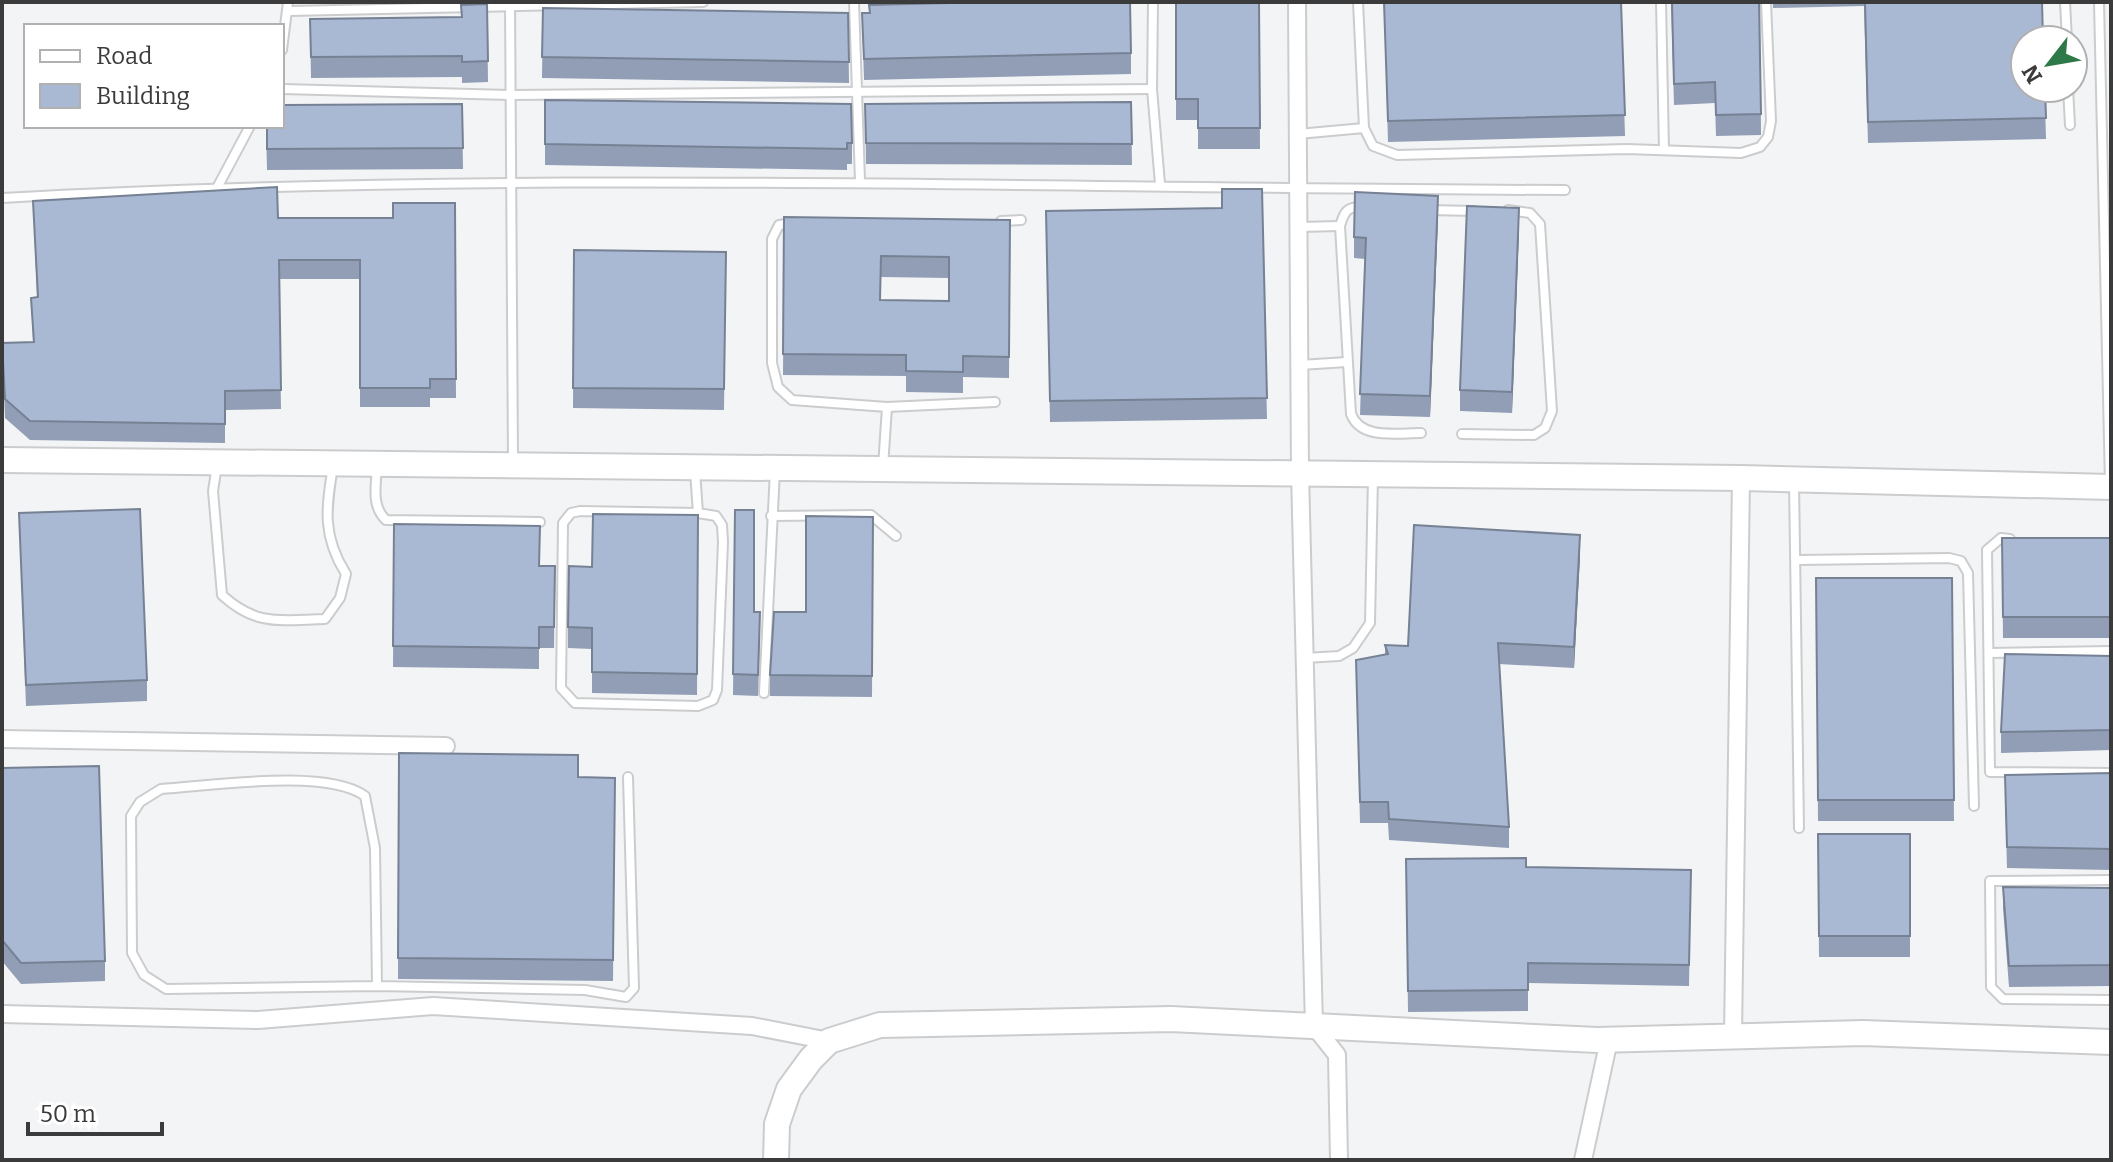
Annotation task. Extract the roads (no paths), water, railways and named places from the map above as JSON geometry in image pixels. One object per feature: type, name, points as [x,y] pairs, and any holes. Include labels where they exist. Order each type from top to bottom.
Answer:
[{"type":"street","points":[[1297,2],[1300,473],[1314,1026],[1337,1055],[1339,1160]]},
{"type":"street","points":[[2,460],[1741,478],[2110,487]]},
{"type":"street","points":[[1733,1036],[1741,478]]},
{"type":"street","points":[[2,739],[446,746]]},
{"type":"street","points":[[2,1014],[258,1020],[433,1006],[752,1026],[829,1041],[880,1025],[1171,1019],[1609,1040],[1863,1033],[2111,1042]]},
{"type":"street","points":[[1583,1160],[1609,1040]]},
{"type":"street","points":[[776,1160],[777,1124],[789,1089],[829,1041]]},
{"type":"lane","points":[[284,35],[288,6],[703,2]]},
{"type":"lane","points":[[854,2],[860,181]]},
{"type":"lane","points":[[1153,2],[1152,89],[1160,184]]},
{"type":"lane","points":[[1358,2],[1364,128],[1373,146],[1397,155],[1664,150],[1741,153],[1760,147],[1768,137],[1771,121],[1766,2]]},
{"type":"lane","points":[[1661,2],[1664,150]]},
{"type":"lane","points":[[2065,2],[2066,24]]},
{"type":"lane","points":[[2099,2],[2108,176],[2110,487]]},
{"type":"lane","points":[[510,4],[513,464]]},
{"type":"lane","points":[[284,89],[511,95],[1152,89]]},
{"type":"lane","points":[[2069,104],[2070,125]]},
{"type":"lane","points":[[218,186],[249,128]]},
{"type":"lane","points":[[1298,134],[1364,128]]},
{"type":"lane","points":[[2,198],[218,186],[860,181],[1160,184],[1299,190],[1565,190]]},
{"type":"lane","points":[[1368,207],[1352,206],[1344,212],[1340,226],[1351,414],[1356,426],[1365,432],[1421,433]]},
{"type":"lane","points":[[1414,209],[1488,210]]},
{"type":"lane","points":[[1462,434],[1534,435],[1545,428],[1552,411],[1540,224],[1530,213],[1502,210]]},
{"type":"lane","points":[[991,221],[1021,220]]},
{"type":"lane","points":[[806,223],[779,225],[772,239],[772,363],[778,387],[792,400],[887,407],[995,402]]},
{"type":"lane","points":[[1299,227],[1340,226]]},
{"type":"lane","points":[[1300,365],[1347,362]]},
{"type":"lane","points":[[883,468],[887,407]]},
{"type":"lane","points":[[218,461],[213,491],[222,595],[241,613],[261,620],[325,619],[340,598],[346,574],[331,551],[327,526],[334,462]]},
{"type":"lane","points":[[377,463],[375,498],[378,513],[386,520],[540,522]]},
{"type":"lane","points":[[695,466],[698,513]]},
{"type":"lane","points":[[764,693],[775,467]]},
{"type":"lane","points":[[1305,658],[1339,656],[1353,648],[1370,623],[1373,474]]},
{"type":"lane","points":[[1794,479],[1798,560],[1799,828]]},
{"type":"lane","points":[[580,511],[698,513],[716,516],[722,525],[717,690],[713,700],[698,706],[575,703],[561,688],[563,523],[571,513],[580,511]]},
{"type":"lane","points":[[771,516],[871,515],[896,536]]},
{"type":"lane","points":[[2017,539],[2001,538],[1987,550],[1990,772],[2111,773]]},
{"type":"lane","points":[[1798,560],[1949,558],[1961,561],[1968,573],[1974,806]]},
{"type":"lane","points":[[1990,653],[2111,651]]},
{"type":"lane","points":[[628,777],[634,988],[626,997],[628,1018]]},
{"type":"lane","points":[[377,986],[375,848],[365,796],[351,786],[317,780],[161,789],[140,802],[131,816],[132,953],[144,975],[166,989],[377,986],[585,990],[626,997]]},
{"type":"lane","points":[[2111,880],[1990,881],[1991,987],[2003,999],[2111,1000]]}]
